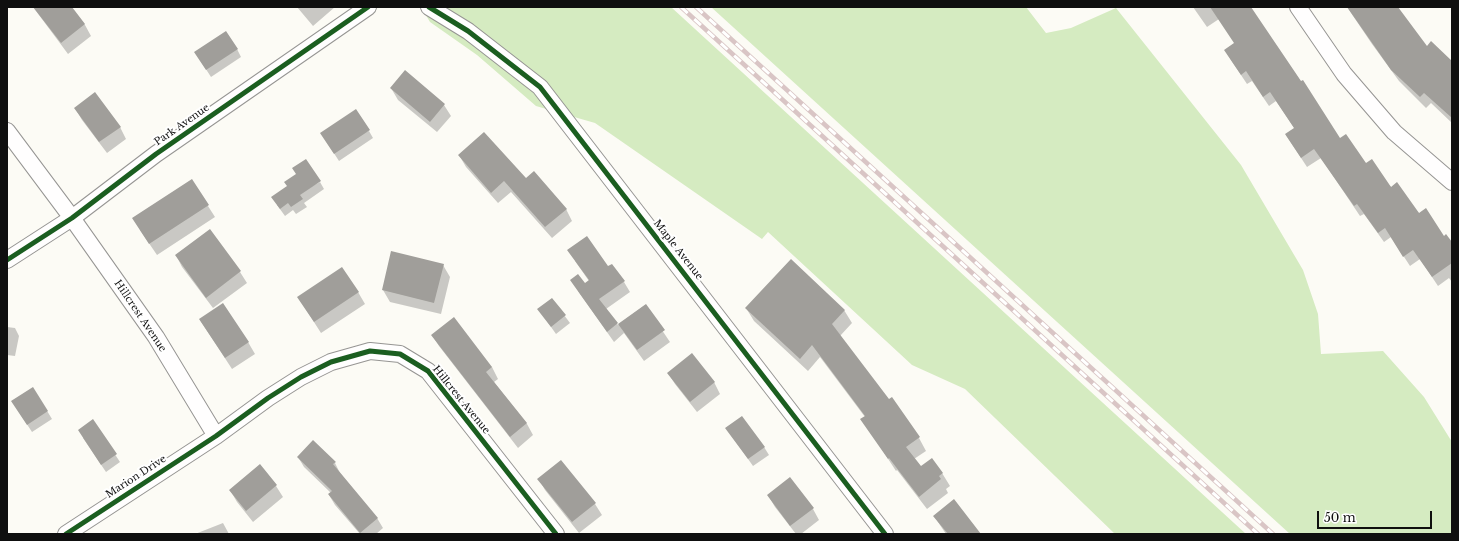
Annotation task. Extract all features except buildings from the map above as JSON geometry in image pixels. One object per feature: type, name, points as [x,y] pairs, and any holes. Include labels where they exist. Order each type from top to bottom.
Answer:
[{"type":"street","name":"Park Avenue","points":[[7,260],[72,218],[156,154],[368,7]]},
{"type":"street","name":"Maple Avenue","points":[[429,7],[468,31],[540,88],[885,534]]},
{"type":"street","points":[[1298,7],[1344,74],[1394,132],[1452,182]]},
{"type":"street","name":"Hillcrest Avenue","points":[[7,130],[72,218],[156,337],[216,436],[294,381],[331,362],[370,350],[400,354],[428,371],[556,534]]},
{"type":"street","name":"Marion Drive","points":[[66,534],[216,436]]},
{"type":"green space","points":[[421,7],[671,7],[1246,534],[1115,534],[965,389],[912,365],[768,232],[762,239],[595,123],[536,106],[477,55],[430,22]]},
{"type":"green space","points":[[711,7],[1026,7],[1046,33],[1071,28],[1116,8],[1241,165],[1303,270],[1318,314],[1321,354],[1383,351],[1424,397],[1452,442],[1452,534],[1290,534]]},
{"type":"railway","points":[[681,7],[1258,534]]},
{"type":"railway","points":[[696,7],[1273,534]]},
{"type":"cycle path","points":[[7,260],[72,218],[156,154],[368,7]]},
{"type":"cycle path","points":[[429,7],[468,31],[540,87],[885,534]]},
{"type":"cycle path","points":[[66,534],[216,436],[268,398],[301,377],[331,362],[370,351],[400,354],[428,371],[556,534]]}]
